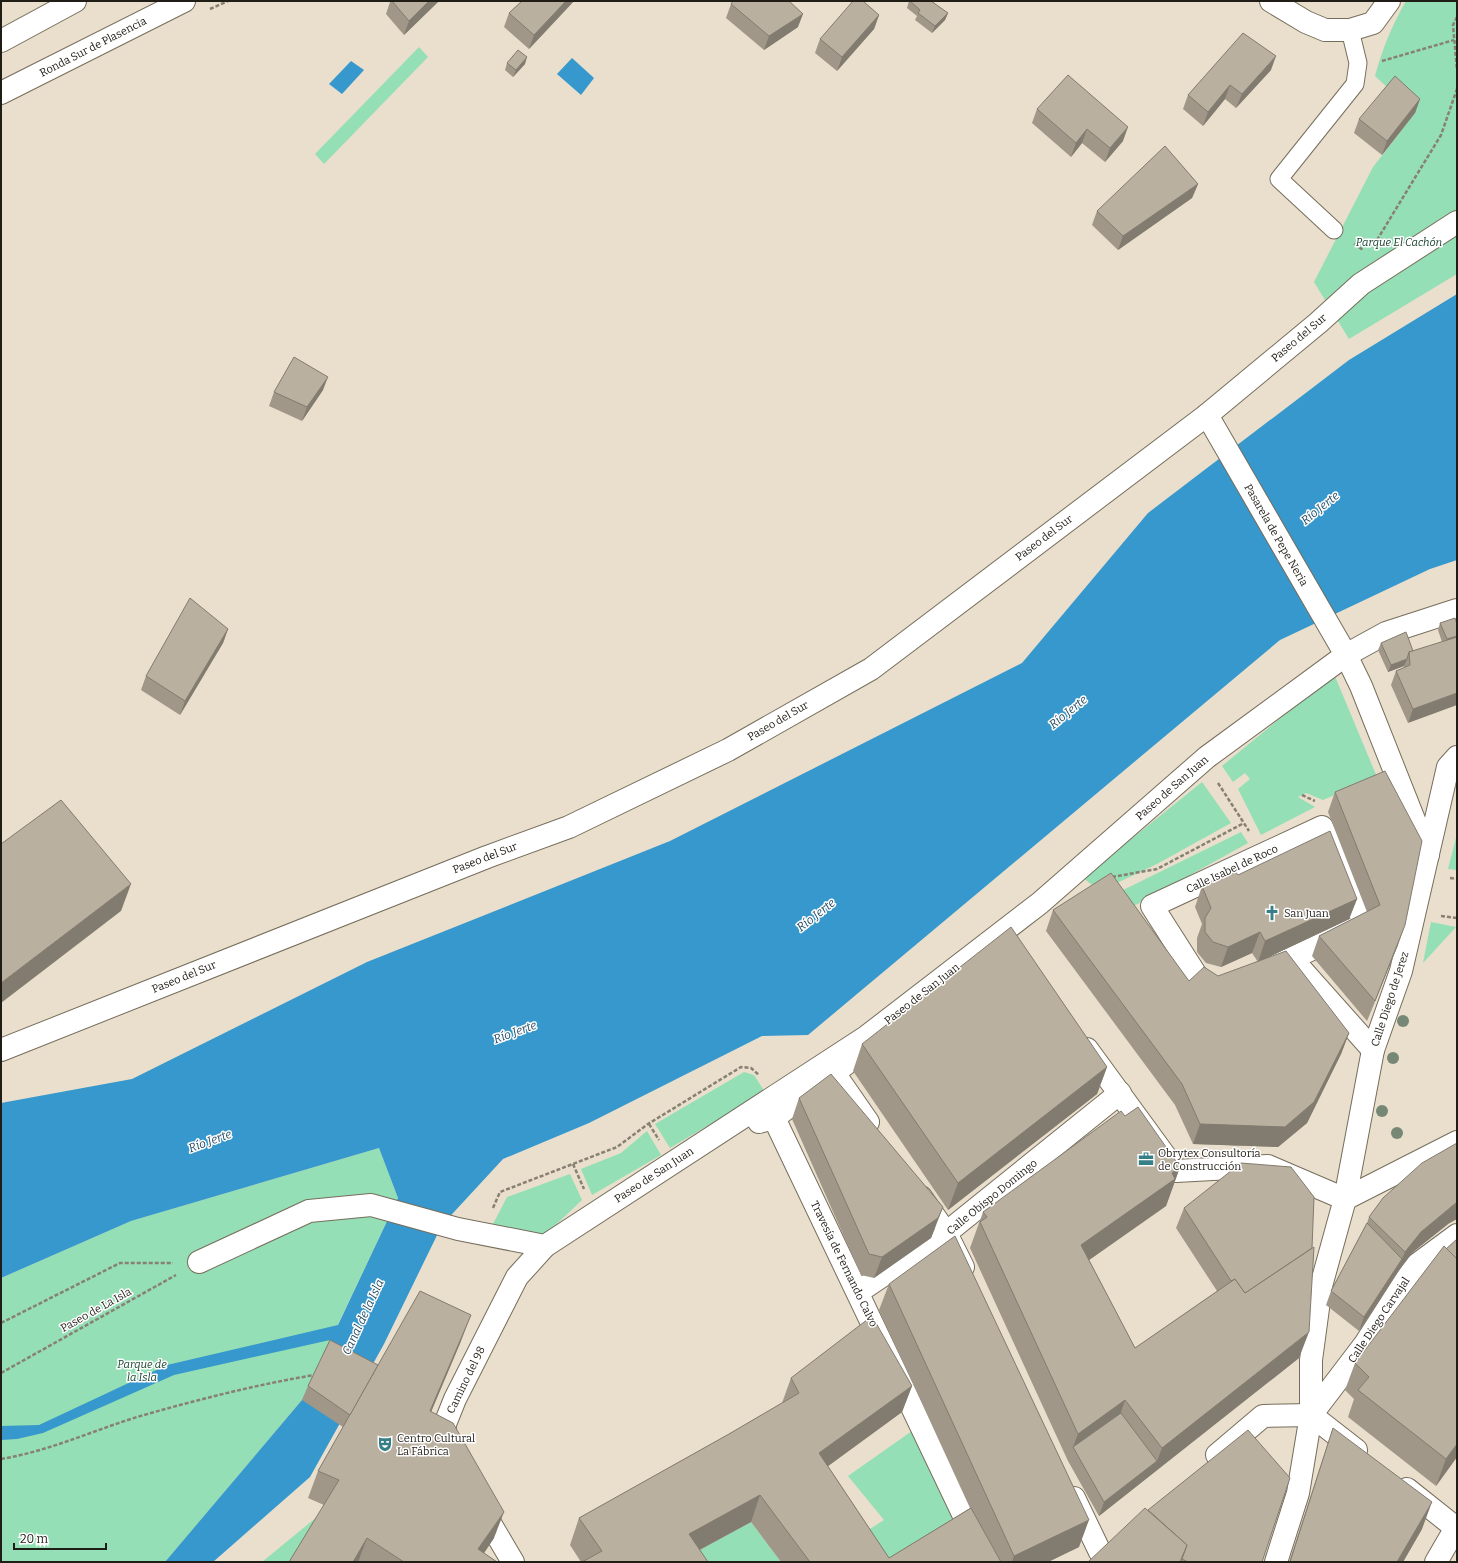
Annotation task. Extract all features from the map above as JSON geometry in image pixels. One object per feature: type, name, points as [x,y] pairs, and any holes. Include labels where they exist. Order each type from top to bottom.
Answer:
[{"type":"street","points":[[1,41],[75,1]]},
{"type":"street","name":"Ronda Sur de Plasencia","points":[[1,93],[184,1]]},
{"type":"street","points":[[1272,1],[1306,22],[1326,30],[1350,30],[1373,23],[1389,1]]},
{"type":"street","name":"Paseo del Sur","points":[[1,1050],[487,857],[569,826],[728,750],[871,669],[1207,415],[1318,323],[1361,284],[1457,222]]},
{"type":"street","name":"Pasarela de Pepe Neria","points":[[1207,415],[1346,655]]},
{"type":"street","name":"Paseo de San Juan","points":[[545,1246],[866,1037],[1040,902],[1202,762],[1346,655],[1386,632],[1457,610]]},
{"type":"street","points":[[1346,655],[1361,686],[1428,855]]},
{"type":"street","name":"Calle Diego de Jerez","points":[[1276,1562],[1298,1493],[1311,1415],[1311,1360],[1321,1286],[1345,1199],[1373,1050],[1402,971],[1448,767],[1457,757]]},
{"type":"street","name":"Calle Isabel de Roco","points":[[1322,827],[1365,924],[1292,959],[1210,997],[1152,906],[1322,827]]},
{"type":"street","points":[[724,1130],[774,1118],[1008,943],[1078,884]]},
{"type":"street","points":[[1292,959],[1373,1050]]},
{"type":"street","points":[[1077,1036],[1176,1171],[1268,1166],[1345,1199],[1457,1142]]},
{"type":"street","points":[[834,1073],[879,1137]]},
{"type":"street","name":"Calle Obispo Domingo","points":[[858,1292],[946,1233],[1120,1093]]},
{"type":"street","name":"Travesía de Fernando Calvo","points":[[774,1118],[986,1562]]},
{"type":"street","points":[[910,1182],[946,1233],[970,1283]]},
{"type":"street","points":[[199,1262],[309,1211],[371,1205],[458,1229],[545,1246]]},
{"type":"street","name":"Calle Diego Carvajal","points":[[1311,1415],[1365,1344],[1415,1266],[1457,1235]]},
{"type":"street","name":"Camino del 98","points":[[456,1465],[444,1444],[445,1424],[517,1277],[545,1246]]},
{"type":"street","points":[[1203,1467],[1263,1416],[1311,1415],[1374,1464]]},
{"type":"street","points":[[1393,1479],[1457,1527],[1436,1562]]},
{"type":"street","points":[[1066,1481],[1094,1557],[1118,1537]]},
{"type":"street","points":[[472,1492],[513,1562]]},
{"type":"lane","points":[[1334,230],[1280,179],[1355,84],[1357,68],[1350,30]]},
{"type":"path","points":[[1457,17],[1453,25],[1457,70]]},
{"type":"path","points":[[1357,68],[1454,40]]},
{"type":"path","points":[[1377,241],[1441,135],[1457,88]]},
{"type":"path","points":[[1202,762],[1244,823],[1261,855]]},
{"type":"path","points":[[1078,884],[1157,869],[1244,823]]},
{"type":"path","points":[[480,1234],[500,1192],[617,1147],[644,1127],[741,1067],[751,1068],[760,1076],[774,1097]]},
{"type":"path","points":[[1,1323],[120,1263],[199,1262]]},
{"type":"path","name":"Paseo de La Isla","points":[[1,1373],[199,1262]]},
{"type":"path","points":[[1,1458],[57,1446],[136,1418],[200,1400],[266,1383],[314,1375]]},
{"type":"green space","name":"Parque El Cachón","points":[[1406,1],[1457,1],[1457,274],[1349,339],[1314,282],[1373,167],[1415,113],[1375,76],[1388,38]]},
{"type":"green space","points":[[419,47],[428,57],[324,164],[315,154]]},
{"type":"green space","points":[[1334,674],[1377,777],[1323,800],[1306,793],[1298,797],[1315,807],[1261,835],[1238,789],[1250,779],[1245,773],[1233,782],[1222,766]]},
{"type":"green space","points":[[1202,782],[1231,823],[1157,864],[1100,891],[1083,878]]},
{"type":"green space","points":[[1241,832],[1248,843],[1134,906],[1196,988],[1111,896]]},
{"type":"green space","points":[[1457,834],[1457,870],[1448,869]]},
{"type":"green space","points":[[1431,922],[1456,927],[1423,963]]},
{"type":"green space","points":[[744,1072],[754,1075],[765,1092],[670,1148],[655,1124]]},
{"type":"green space","points":[[647,1131],[661,1155],[592,1195],[581,1169],[621,1153]]},
{"type":"green space","name":"Parque de la Isla","points":[[379,1148],[398,1198],[302,1400],[165,1562],[1,1562],[1,1278],[131,1221]]},
{"type":"green space","points":[[570,1174],[582,1200],[544,1236],[492,1226],[507,1197]]},
{"type":"green space","points":[[912,1431],[961,1534],[883,1562],[862,1534],[884,1520],[848,1476]]},
{"type":"green space","points":[[329,1507],[295,1562],[262,1562]]},
{"type":"green space","points":[[751,1522],[781,1562],[681,1562],[680,1560]]},
{"type":"water","points":[[572,58],[594,78],[581,95],[557,74]]},
{"type":"water","points":[[351,61],[364,70],[342,94],[329,84]]},
{"type":"water","points":[[1457,294],[1457,560],[1430,569],[1280,640],[808,1035],[762,1036],[589,1123],[503,1159],[442,1225],[384,1344],[310,1477],[213,1562],[165,1562],[302,1400],[330,1340],[174,1375],[43,1433],[17,1439],[1,1440],[1,1426],[39,1425],[167,1365],[338,1325],[398,1198],[379,1148],[131,1221],[1,1278],[1,1103],[132,1079],[367,962],[670,841],[1022,663],[1148,513],[1349,360]]},
{"type":"building","points":[[392,1],[429,1],[409,21]]},
{"type":"building","points":[[522,1],[566,1],[534,35],[509,13]]},
{"type":"building","points":[[733,1],[789,1],[803,14],[769,36],[731,4]]},
{"type":"building","points":[[853,1],[863,1],[879,15],[842,57],[820,39]]},
{"type":"building","points":[[910,1],[931,1],[948,13],[935,26],[918,13],[920,10]]},
{"type":"building","points":[[1243,33],[1276,56],[1242,94],[1230,85],[1208,112],[1188,95]]},
{"type":"building","points":[[518,50],[527,57],[516,70],[507,63]]},
{"type":"building","points":[[1068,75],[1128,127],[1110,148],[1087,129],[1076,143],[1037,109]]},
{"type":"building","points":[[1395,76],[1420,99],[1387,141],[1359,119]]},
{"type":"building","points":[[1165,146],[1198,184],[1123,236],[1097,211]]},
{"type":"building","points":[[294,357],[328,377],[307,407],[274,392]]},
{"type":"building","points":[[190,598],[228,629],[185,701],[146,676]]},
{"type":"building","points":[[1455,618],[1457,624],[1457,636],[1447,639],[1440,623]]},
{"type":"building","points":[[1406,632],[1413,651],[1409,652],[1407,659],[1391,665],[1381,643]]},
{"type":"building","points":[[1457,637],[1457,693],[1413,709],[1396,671],[1410,665],[1409,652]]},
{"type":"building","points":[[1385,771],[1422,841],[1405,925],[1375,1001],[1319,936],[1380,905],[1335,792]]},
{"type":"building","points":[[61,800],[131,884],[1,983],[1,844]]},
{"type":"building","name":"San Juan","points":[[1330,831],[1357,899],[1265,941],[1260,932],[1228,947],[1213,942],[1205,932],[1205,918],[1211,908],[1202,886],[1234,870],[1238,875]]},
{"type":"building","points":[[1111,873],[1189,981],[1204,967],[1218,976],[1286,951],[1349,1033],[1314,1102],[1285,1127],[1200,1124],[1182,1084],[1053,910]]},
{"type":"building","points":[[1011,927],[1107,1067],[958,1183],[862,1044]]},
{"type":"building","points":[[831,1074],[943,1207],[938,1218],[882,1257],[869,1254],[799,1098]]},
{"type":"building","points":[[1138,1107],[1180,1167],[1172,1173],[1175,1179],[1081,1245],[1135,1348],[1235,1279],[1245,1293],[1314,1247],[1309,1332],[1162,1448],[1125,1400],[1078,1434],[980,1222],[987,1217],[983,1212],[1121,1111],[1125,1116]]},
{"type":"building","points":[[1457,1143],[1457,1202],[1421,1232],[1405,1252],[1369,1217],[1383,1198],[1422,1163]]},
{"type":"building","points":[[1241,1163],[1291,1167],[1314,1197],[1312,1248],[1245,1293],[1235,1279],[1231,1281],[1184,1208]]},
{"type":"building","points":[[1367,1223],[1402,1259],[1364,1317],[1331,1291]]},
{"type":"building","points":[[955,1236],[1089,1520],[1014,1556],[889,1284]]},
{"type":"building","points":[[1457,1239],[1457,1259],[1446,1249]]},
{"type":"building","points":[[1444,1246],[1457,1259],[1457,1444],[1446,1459],[1358,1390],[1369,1377],[1355,1363]]},
{"type":"building","name":"Centro Cultural La Fábrica","points":[[420,1291],[471,1315],[430,1411],[453,1423],[504,1512],[478,1549],[497,1562],[404,1562],[367,1538],[353,1562],[289,1562],[339,1480],[318,1471]]},
{"type":"building","points":[[872,1316],[912,1386],[819,1453],[889,1558],[971,1508],[1001,1562],[810,1562],[760,1495],[689,1534],[708,1562],[582,1562],[602,1551],[579,1518],[799,1393],[791,1378]]},
{"type":"building","points":[[330,1340],[378,1365],[350,1415],[308,1386]]},
{"type":"building","points":[[1121,1413],[1157,1461],[1104,1502],[1073,1447]]},
{"type":"building","points":[[1333,1428],[1432,1502],[1397,1562],[1290,1562]]},
{"type":"building","points":[[1248,1430],[1290,1478],[1262,1562],[1188,1562],[1182,1559],[1187,1545],[1148,1510]]},
{"type":"building","points":[[1145,1508],[1187,1545],[1180,1562],[1088,1562]]},
{"type":"place","name":"San Juan","points":[[1272,913]]},
{"type":"place","name":"Obrytex Consultoría de Construcción","points":[[1146,1159]]},
{"type":"place","name":"Centro Cultural La Fábrica","points":[[385,1444]]},
{"type":"water label","name":"Río Jerte","points":[[1320,508]]},
{"type":"water label","name":"Río Jerte","points":[[1068,712]]},
{"type":"water label","name":"Río Jerte","points":[[816,915]]},
{"type":"water label","name":"Río Jerte","points":[[515,1032]]},
{"type":"water label","name":"Río Jerte","points":[[210,1141]]},
{"type":"water label","name":"Canal de la Isla","points":[[363,1317]]}]
